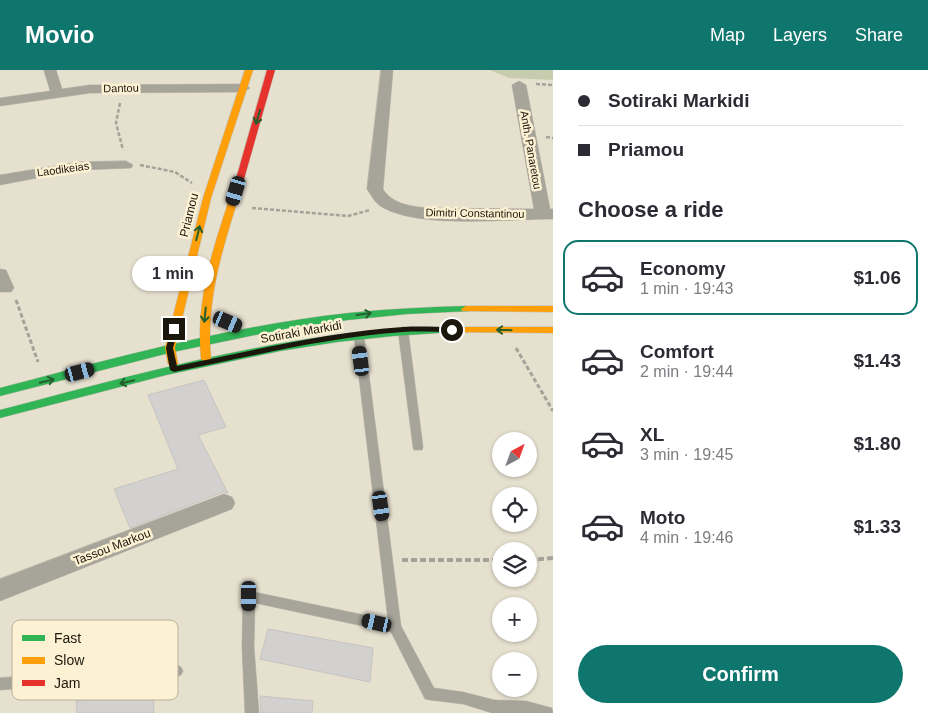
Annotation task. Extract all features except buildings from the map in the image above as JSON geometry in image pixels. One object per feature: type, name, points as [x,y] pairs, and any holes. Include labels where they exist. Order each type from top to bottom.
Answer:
[{"type":"street","points":[[50,70],[57,93]]},
{"type":"street","name":"Priamou","points":[[174,370],[170,348],[207,198],[249,70]]},
{"type":"street","points":[[207,363],[203,341],[208,290],[271,70]]},
{"type":"street","points":[[387,70],[375,189],[380,198],[390,205]]},
{"type":"street","name":"Dantou","points":[[0,102],[125,83],[243,88]]},
{"type":"street","name":"Anth. Panaretou","points":[[519,85],[548,214]]},
{"type":"street","name":"Laodikeias","points":[[0,180],[79,166],[126,164]]},
{"type":"street","name":"Dimitri Constantinou","points":[[390,205],[440,214],[548,214]]},
{"type":"street","points":[[208,290],[216,306]]},
{"type":"street","name":"Sotiraki Markidi","points":[[0,392],[170,348],[368,313],[412,308],[553,309]]},
{"type":"street","points":[[228,322],[238,327],[264,330]]},
{"type":"street","name":"Sotiraki Markidi","points":[[0,414],[174,370],[359,336],[403,330],[553,330]]},
{"type":"street","name":"Tassou Markou","points":[[0,590],[224,503]]},
{"type":"lane","points":[[403,330],[418,447]]},
{"type":"lane","points":[[359,336],[388,561],[394,627],[430,694],[464,698],[494,707],[526,708],[547,713]]},
{"type":"lane","points":[[252,713],[248,647],[249,596],[394,627]]},
{"type":"path","points":[[125,83],[116,123],[126,164],[160,167],[184,174],[207,198]]},
{"type":"path","points":[[231,207],[348,216],[390,205]]},
{"type":"path","points":[[2,281],[16,299],[45,381]]},
{"type":"path","points":[[505,330],[553,411]]},
{"type":"path","points":[[537,559],[553,558]]},
{"type":"path","points":[[388,561],[492,560]]},
{"type":"green space","points":[[490,70],[553,70],[553,80],[509,78]]},
{"type":"traffic: fast","points":[[0,392],[173,348],[289,325],[348,316],[466,309]]},
{"type":"traffic: fast","points":[[0,414],[223,358],[280,347],[393,332],[449,330]]},
{"type":"traffic: slow","points":[[173,364],[170,348],[207,198],[249,70]]},
{"type":"traffic: slow","points":[[206,359],[204,336],[208,291],[219,245],[240,179]]},
{"type":"traffic: slow","points":[[466,309],[553,309]]},
{"type":"traffic: slow","points":[[449,330],[553,330]]},
{"type":"traffic: jam","points":[[240,179],[271,70]]},
{"type":"route","points":[[174,329],[170,348],[174,370],[282,348],[359,336],[403,330],[452,330]]}]
